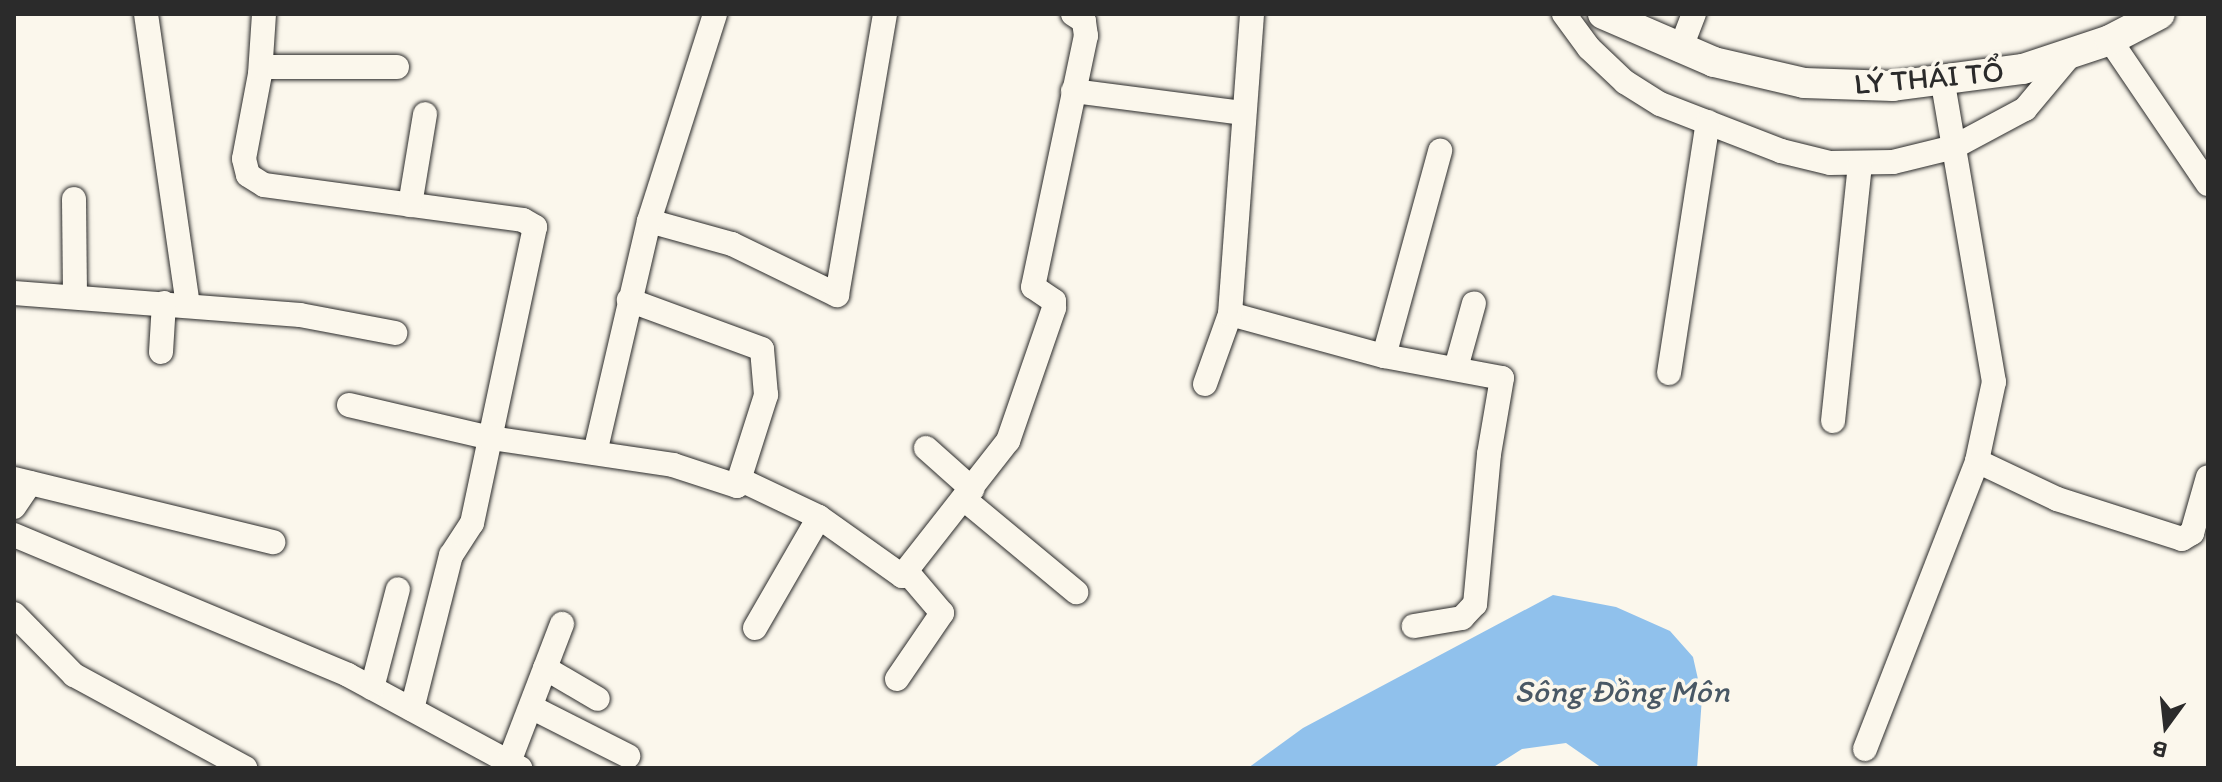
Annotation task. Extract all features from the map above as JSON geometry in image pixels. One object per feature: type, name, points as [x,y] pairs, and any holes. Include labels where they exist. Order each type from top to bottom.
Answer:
[{"type":"main road","name":"LÝ THÁI TỔ","points":[[1603,14],[1680,50],[1804,83],[1943,83],[2023,69],[2072,53],[2132,24]]},
{"type":"street","points":[[146,14],[176,304],[161,352]]},
{"type":"street","points":[[264,14],[261,67],[244,159],[248,175],[264,185],[523,220],[535,227],[491,438],[412,709]]},
{"type":"street","points":[[595,453],[649,221],[715,14]]},
{"type":"street","points":[[649,221],[732,244],[837,295],[885,14]]},
{"type":"street","points":[[741,480],[819,517],[895,574],[908,573],[1012,434],[1054,308],[1054,301],[1033,287],[1086,28],[1073,14]]},
{"type":"street","points":[[1205,384],[1230,314],[1242,113],[1252,14]]},
{"type":"street","points":[[1564,14],[1589,48],[1625,82],[1660,104],[1781,151],[1830,163],[1893,162],[1954,147],[2017,115],[2072,53]]},
{"type":"street","points":[[1680,50],[1694,14]]},
{"type":"street","points":[[2132,24],[2208,184]]},
{"type":"street","points":[[261,67],[397,67]]},
{"type":"street","points":[[1865,749],[1977,461],[1994,382],[1943,83]]},
{"type":"street","points":[[1073,91],[1242,113]]},
{"type":"street","points":[[410,205],[425,114]]},
{"type":"street","points":[[1669,373],[1708,122]]},
{"type":"street","points":[[1384,356],[1440,151]]},
{"type":"street","points":[[1833,421],[1860,163]]},
{"type":"street","points":[[74,199],[75,297]]},
{"type":"street","points":[[14,293],[300,315],[395,333]]},
{"type":"street","points":[[349,405],[491,438],[673,465],[732,487],[741,480],[766,395],[762,349],[629,300]]},
{"type":"street","points":[[1456,368],[1474,303]]},
{"type":"street","points":[[1230,314],[1384,356],[1494,374],[1504,386],[1489,454],[1475,604],[1462,618],[1414,626]]},
{"type":"street","points":[[926,448],[968,494],[1076,592]]},
{"type":"street","points":[[1977,461],[2057,499],[2182,539],[2192,533],[2208,477]]},
{"type":"street","points":[[14,507],[22,481],[273,542]]},
{"type":"street","points":[[755,628],[819,517]]},
{"type":"street","points":[[14,535],[127,578],[372,688],[514,765],[531,707],[562,624]]},
{"type":"street","points":[[897,679],[942,613],[908,573]]},
{"type":"street","points":[[372,688],[398,589]]},
{"type":"street","points":[[15,619],[74,675],[245,768]]},
{"type":"street","points":[[545,668],[598,699]]},
{"type":"street","points":[[531,707],[628,756]]},
{"type":"water","name":"Sông Đồng Môn","points":[[1553,595],[1616,607],[1670,631],[1693,657],[1702,697],[1697,768],[1602,768],[1566,743],[1522,749],[1492,768],[1248,768],[1303,728]]}]
